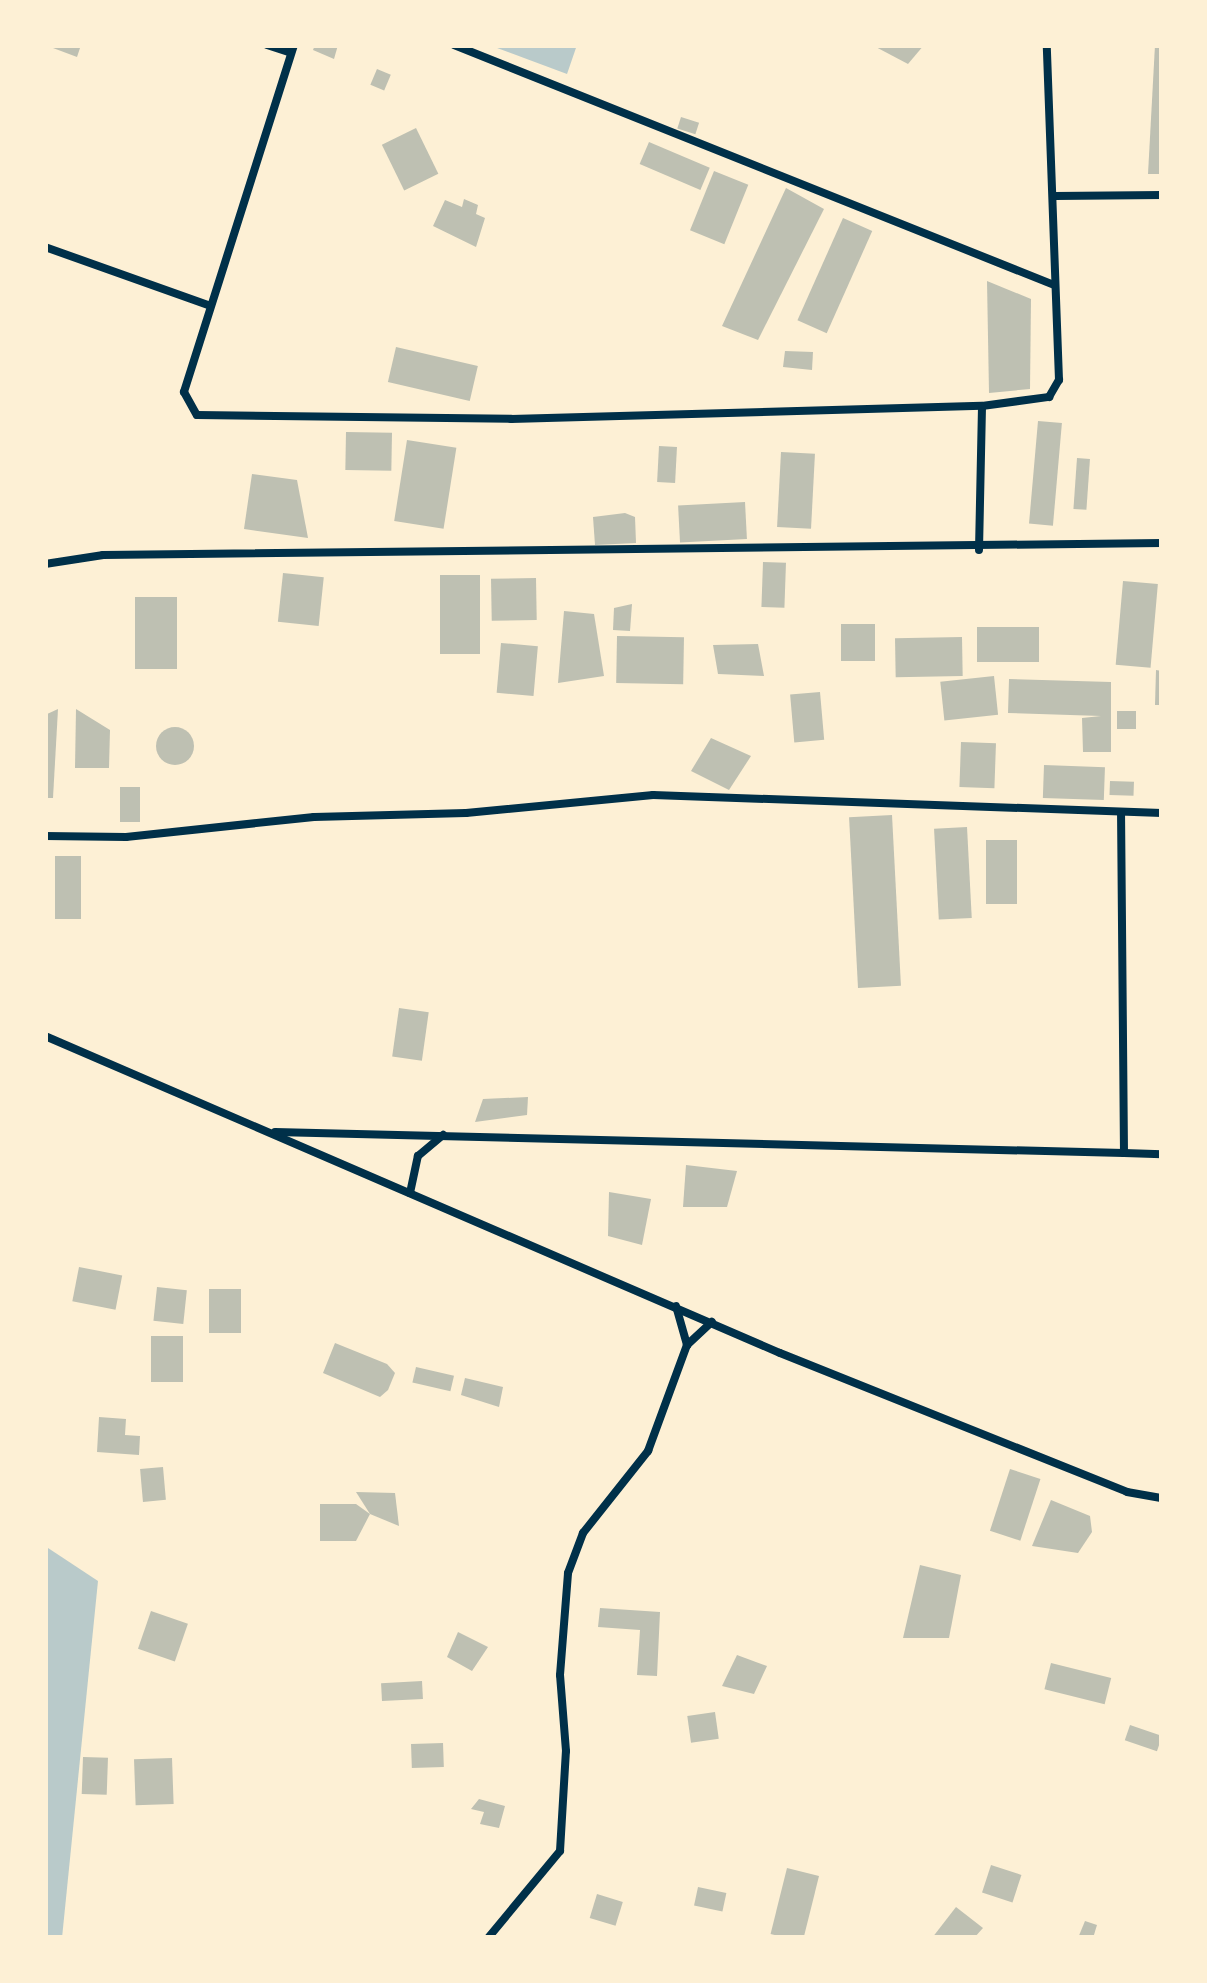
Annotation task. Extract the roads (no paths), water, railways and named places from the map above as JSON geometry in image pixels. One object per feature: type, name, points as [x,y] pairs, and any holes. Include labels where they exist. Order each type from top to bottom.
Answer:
[{"type":"street","points":[[266,45],[293,49],[208,305],[184,392],[197,416],[511,420],[982,406],[1056,393],[1056,196],[1046,45]]},
{"type":"street","points":[[454,45],[1054,285]]},
{"type":"street","points":[[1056,196],[1162,195]]},
{"type":"street","points":[[45,247],[208,305]]},
{"type":"street","points":[[979,550],[982,406]]},
{"type":"street","points":[[45,564],[102,555],[979,550],[1162,544]]},
{"type":"street","points":[[45,836],[126,837],[314,817],[466,813],[653,795],[1162,813]]},
{"type":"street","points":[[1120,812],[1124,1153]]},
{"type":"street","points":[[45,1036],[712,1322],[1126,1492],[1162,1498]]},
{"type":"street","points":[[268,1132],[1162,1154]]},
{"type":"street","points":[[410,1193],[418,1156],[443,1135]]},
{"type":"street","points":[[676,1306],[687,1344]]},
{"type":"street","points":[[488,1938],[560,1851],[566,1751],[560,1675],[568,1572],[583,1533],[648,1451],[687,1344],[712,1322]]}]
